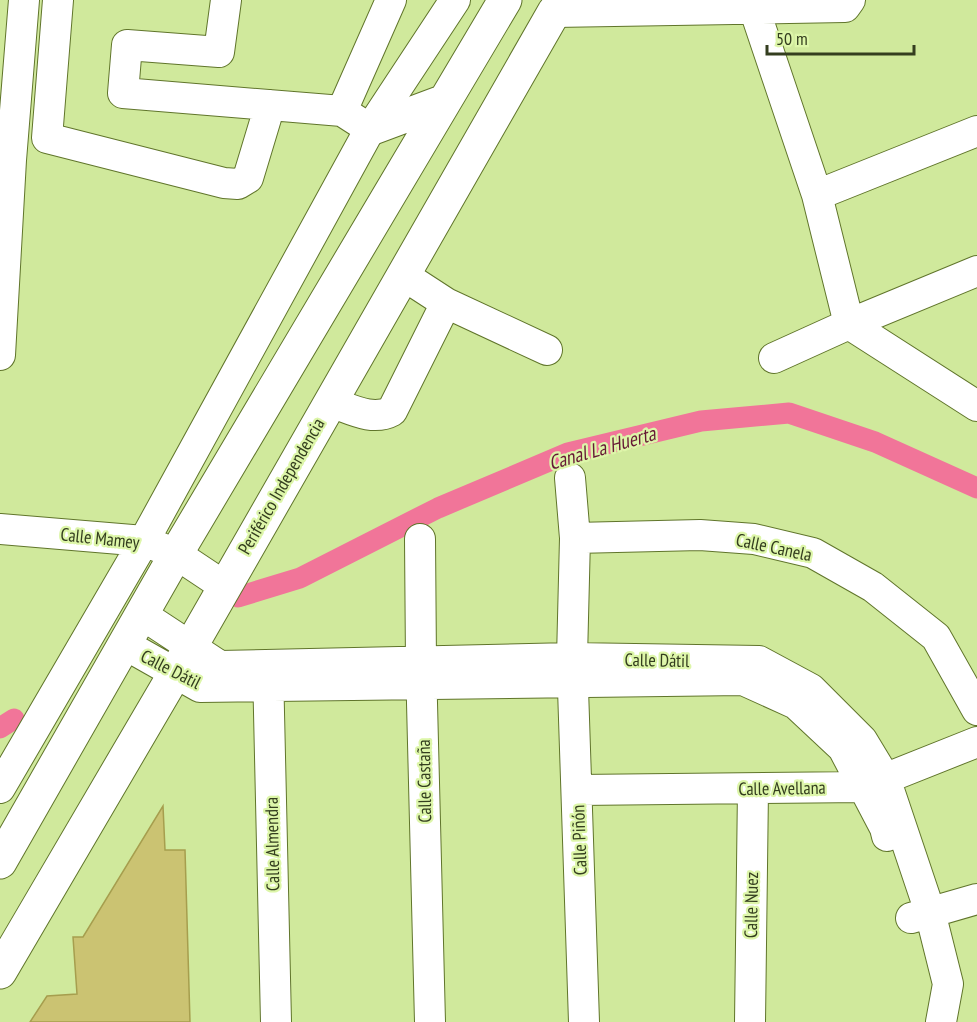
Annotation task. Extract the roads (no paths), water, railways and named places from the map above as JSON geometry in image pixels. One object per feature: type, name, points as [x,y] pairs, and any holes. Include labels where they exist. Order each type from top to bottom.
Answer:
[{"type":"highway","points":[[0,862],[176,554],[505,0]]},
{"type":"highway","name":"Periférico Independencia","points":[[0,972],[173,673],[191,646],[558,6]]},
{"type":"highway","points":[[370,129],[445,101]]},
{"type":"street","points":[[0,355],[11,38],[24,0]]},
{"type":"street","points":[[58,0],[47,138],[224,183],[238,184],[248,178],[270,105]]},
{"type":"street","points":[[226,0],[219,52],[127,45],[123,93],[342,111],[370,129]]},
{"type":"street","points":[[342,111],[391,0]]},
{"type":"street","points":[[0,789],[144,541],[370,129],[454,0]]},
{"type":"street","points":[[558,6],[721,4],[754,9],[845,7],[850,0]]},
{"type":"street","points":[[754,9],[817,195],[849,324],[977,406]]},
{"type":"street","points":[[817,195],[977,131]]},
{"type":"street","points":[[774,358],[977,271]]},
{"type":"street","points":[[403,275],[446,303],[547,350]]},
{"type":"street","points":[[330,402],[374,417],[392,411],[446,303]]},
{"type":"street","points":[[570,478],[575,538],[572,670]]},
{"type":"street","name":"Calle Mamey","points":[[0,529],[144,541],[176,554],[224,586]]},
{"type":"street","name":"Calle Canela","points":[[575,538],[700,535],[754,539],[813,553],[873,587],[936,637],[977,711]]},
{"type":"street","name":"Calle Castaña","points":[[420,539],[430,1022]]},
{"type":"street","name":"Calle Dátil","points":[[141,614],[220,666],[268,676]]},
{"type":"street","name":"Calle Dátil","points":[[124,644],[200,687],[268,676],[572,670],[743,680],[796,704],[875,782],[885,828],[948,984],[941,1022]]},
{"type":"street","name":"Calle Piñón","points":[[572,670],[578,790],[584,1022]]},
{"type":"street","name":"Calle Almendra","points":[[268,676],[276,1022]]},
{"type":"street","name":"Calle Avellana","points":[[578,790],[753,789],[875,782],[977,742]]},
{"type":"street","name":"Calle Nuez","points":[[750,1022],[753,789]]},
{"type":"street","points":[[921,915],[977,899]]},
{"type":"street","name":"Calle Dátil","points":[[921,915],[928,976],[928,1007],[924,1022]]},
{"type":"waterway","name":"Canal La Huerta","points":[[238,597],[300,578],[438,508],[568,453],[701,421],[789,413],[875,442],[977,488]]},
{"type":"waterway","name":"Canal La Huerta","points":[[0,728],[14,719]]}]
